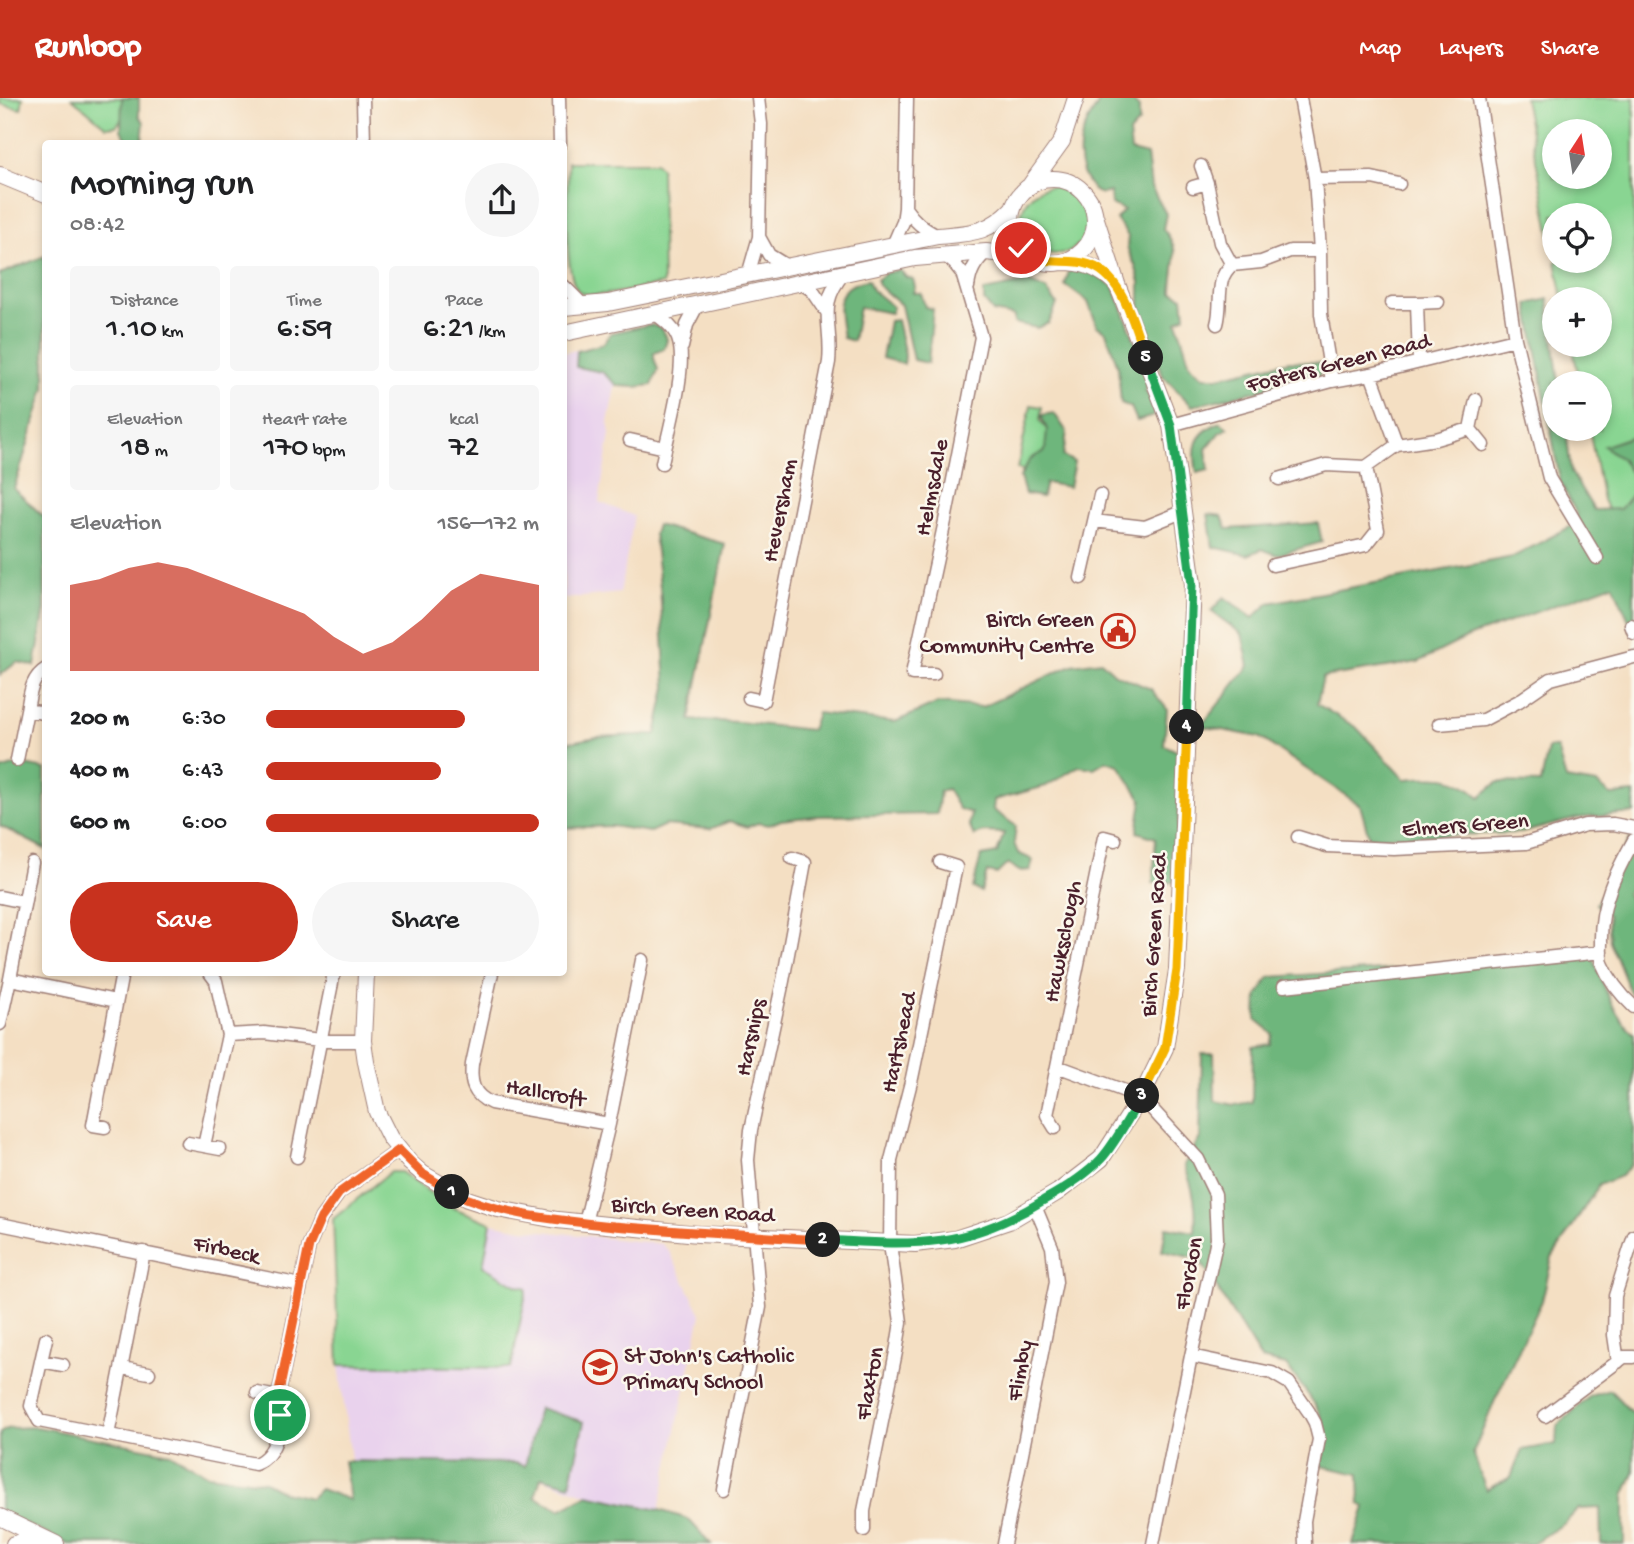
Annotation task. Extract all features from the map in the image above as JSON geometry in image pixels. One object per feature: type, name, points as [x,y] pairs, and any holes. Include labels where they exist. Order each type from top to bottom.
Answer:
[{"type":"street","points":[[363,98],[364,140]]},
{"type":"street","points":[[559,98],[560,140]]},
{"type":"street","points":[[748,275],[759,237],[761,124],[758,98]]},
{"type":"street","points":[[893,245],[903,222],[905,208],[907,98]]},
{"type":"street","points":[[567,307],[608,303],[937,236],[978,233],[1002,220],[1013,208],[1019,196],[1062,141],[1076,98]]},
{"type":"street","points":[[1300,98],[1315,179],[1321,314],[1332,381]]},
{"type":"street","points":[[1479,98],[1515,339],[1549,478],[1597,558]]},
{"type":"street","points":[[1062,141],[1063,172],[1069,182]]},
{"type":"street","points":[[1201,166],[1220,243],[1232,265]]},
{"type":"street","points":[[0,175],[42,192]]},
{"type":"street","points":[[1029,186],[1055,178],[1081,189],[1090,200],[1095,226],[1091,239],[1073,258],[1059,262]]},
{"type":"street","points":[[1315,179],[1372,178],[1399,184]]},
{"type":"street","points":[[1194,187],[1206,183]]},
{"type":"street","points":[[905,208],[926,231],[937,236]]},
{"type":"street","points":[[1013,208],[1011,222],[1014,236],[1021,248],[1031,257]]},
{"type":"street","name":"Birch Green Road","points":[[366,976],[363,1041],[377,1112],[399,1150],[423,1174],[467,1199],[510,1212],[585,1223],[698,1234],[890,1244],[937,1242],[993,1228],[1058,1192],[1101,1159],[1142,1097],[1165,1048],[1177,970],[1192,584],[1171,425],[1094,213]]},
{"type":"street","points":[[759,237],[769,255],[787,266]]},
{"type":"street","points":[[1217,324],[1221,312],[1222,275],[1232,265],[1261,262],[1290,251],[1320,250]]},
{"type":"street","points":[[968,288],[974,264],[986,252]]},
{"type":"street","points":[[567,332],[943,254],[986,252],[1031,257],[1045,262],[1079,262],[1092,266],[1118,284]]},
{"type":"street","name":"Helmsdale","points":[[934,674],[912,674],[981,337],[962,274],[943,254]]},
{"type":"street","name":"Heversham","points":[[749,698],[763,701],[829,362],[831,342],[828,297],[832,287],[844,273]]},
{"type":"street","points":[[799,282],[812,290],[827,312]]},
{"type":"street","points":[[567,289],[583,305]]},
{"type":"street","points":[[1392,303],[1438,302]]},
{"type":"street","points":[[1417,303],[1419,362]]},
{"type":"street","points":[[681,351],[687,325],[698,304]]},
{"type":"street","points":[[654,313],[675,333],[682,364],[662,463]]},
{"type":"street","name":"Fosters Green Road","points":[[1171,425],[1332,381],[1515,339]]},
{"type":"street","points":[[1371,374],[1397,445]]},
{"type":"street","points":[[1470,429],[1476,400]]},
{"type":"street","points":[[1279,479],[1326,465],[1366,467],[1397,445],[1436,439],[1470,429]]},
{"type":"street","points":[[1470,429],[1483,445]]},
{"type":"street","points":[[630,440],[665,448]]},
{"type":"street","points":[[1273,565],[1366,545],[1378,530],[1366,467]]},
{"type":"street","points":[[1081,578],[1100,495]]},
{"type":"street","points":[[1094,521],[1145,527],[1182,512]]},
{"type":"street","points":[[1440,724],[1483,720],[1519,701],[1550,680],[1634,657]]},
{"type":"street","points":[[18,760],[32,685],[42,671]]},
{"type":"street","points":[[27,710],[42,713]]},
{"type":"street","name":"Elmers Green","points":[[1298,837],[1327,846],[1394,849],[1526,843],[1585,825],[1613,824],[1634,828]]},
{"type":"street","name":"Hawksclough","points":[[1055,1128],[1047,1115],[1104,837],[1115,840]]},
{"type":"street","points":[[1634,840],[1613,877],[1600,928],[1601,961],[1621,995],[1634,1007]]},
{"type":"street","name":"Harsnips","points":[[756,1236],[748,1160],[751,1130],[805,862],[792,858]]},
{"type":"street","name":"Hartshead","points":[[890,1244],[891,1160],[912,1078],[956,867],[940,862]]},
{"type":"street","points":[[0,1024],[32,863]]},
{"type":"street","points":[[0,897],[24,902]]},
{"type":"street","points":[[1284,986],[1601,952]]},
{"type":"street","name":"Hallcroft","points":[[585,1223],[609,1124],[642,960]]},
{"type":"street","points":[[105,1127],[93,1125],[121,976]]},
{"type":"street","points":[[205,1146],[228,1035],[216,981],[212,976]]},
{"type":"street","points":[[297,1157],[333,976]]},
{"type":"street","name":"Hallcroft","points":[[491,976],[472,1064],[471,1079],[474,1091],[491,1103],[609,1124]]},
{"type":"street","points":[[10,979],[116,1001]]},
{"type":"street","points":[[228,1035],[264,1033],[321,1040],[363,1041]]},
{"type":"street","points":[[1058,1066],[1142,1097]]},
{"type":"street","name":"Flordon","points":[[1142,1097],[1198,1159],[1215,1194],[1217,1239],[1153,1544]]},
{"type":"street","points":[[188,1143],[220,1149]]},
{"type":"street","points":[[46,1339],[31,1406],[39,1421],[255,1464],[268,1457],[274,1444],[280,1412],[278,1397],[312,1239],[330,1203],[339,1193],[399,1150]]},
{"type":"street","name":"Flimby","points":[[1004,1544],[1056,1282],[1052,1247],[1035,1206]]},
{"type":"street","name":"Firbeck","points":[[0,1224],[302,1285]]},
{"type":"street","points":[[724,1489],[760,1307],[756,1236]]},
{"type":"street","points":[[1618,1362],[1614,1335],[1615,1296],[1634,1236]]},
{"type":"street","name":"Flaxton","points":[[864,1530],[864,1511],[901,1322],[890,1244]]},
{"type":"street","points":[[108,1435],[144,1252]]},
{"type":"street","points":[[1191,1356],[1272,1373],[1289,1382],[1309,1412],[1319,1439],[1304,1521],[1305,1544]]},
{"type":"street","points":[[1545,1416],[1624,1357],[1634,1357]]},
{"type":"street","points":[[41,1361],[64,1365]]},
{"type":"street","points":[[122,1368],[149,1373]]},
{"type":"street","points":[[257,1393],[278,1397]]},
{"type":"street","points":[[0,1517],[55,1544]]},
{"type":"street","points":[[14,1544],[35,1541],[55,1544]]},
{"type":"shaded area","points":[[608,342],[615,387],[608,422],[610,434],[599,502],[634,516],[620,593],[567,599],[567,352]]},
{"type":"shaded area","name":"St John's Catholic Primary School","points":[[491,1223],[522,1229],[662,1244],[669,1251],[701,1314],[659,1510],[588,1495],[528,1474],[352,1467],[339,1365],[511,1368],[518,1286],[483,1266]]},
{"type":"green space","points":[[0,98],[23,98],[21,109],[0,104]]},
{"type":"green space","points":[[72,98],[124,98],[127,113],[116,126],[106,127]]},
{"type":"green space","points":[[122,98],[139,98],[139,116],[144,122],[142,140],[127,140],[121,130]]},
{"type":"green space","points":[[1100,98],[1130,98],[1139,108],[1139,122],[1129,133],[1131,151],[1147,155],[1151,187],[1166,214],[1163,229],[1175,252],[1172,292],[1183,297],[1185,316],[1177,321],[1190,365],[1204,377],[1219,377],[1289,361],[1322,363],[1319,377],[1192,406],[1163,376],[1140,312],[1140,282],[1127,248],[1128,236],[1116,219],[1124,210],[1111,204],[1110,192],[1099,193],[1093,189],[1086,180],[1081,164],[1080,147],[1084,131]]},
{"type":"green space","points":[[1524,98],[1634,98],[1634,567],[1603,500],[1591,441],[1612,441],[1612,371],[1577,371],[1575,357],[1612,357],[1612,287],[1561,287],[1558,273],[1612,273],[1612,203],[1544,203]]},
{"type":"green space","points":[[568,162],[656,162],[661,168],[663,284],[599,295],[582,293],[575,286],[568,254]]},
{"type":"green space","points":[[1055,186],[1068,189],[1079,196],[1086,207],[1089,220],[1086,233],[1079,244],[1068,251],[1055,254],[1042,251],[1031,244],[1024,233],[1021,220],[1024,207],[1031,196],[1042,189]]},
{"type":"green space","points":[[42,257],[42,398],[14,489],[42,515],[42,626],[35,666],[17,662],[0,675],[0,274]]},
{"type":"green space","points":[[1070,267],[1086,268],[1114,287],[1151,383],[1145,390],[1155,408],[1154,416],[1137,421],[1131,407],[1121,403],[1118,367],[1106,332],[1097,326],[1088,302],[1065,285]]},
{"type":"green space","points":[[900,270],[906,277],[913,279],[913,293],[921,293],[925,307],[933,309],[928,363],[913,360],[901,305],[878,285],[877,280],[886,273]]},
{"type":"green space","points":[[868,280],[872,290],[893,307],[891,313],[859,307],[853,341],[843,338],[839,309],[843,294],[856,283]]},
{"type":"green space","points":[[1028,282],[1047,290],[1057,304],[1049,323],[1037,328],[1014,323],[1014,316],[993,312],[984,301],[984,291]]},
{"type":"green space","points":[[1542,300],[1542,357],[1556,357],[1557,371],[1542,371],[1542,381],[1528,304]]},
{"type":"green space","points":[[897,320],[905,355],[904,364],[882,358],[889,321]]},
{"type":"green space","points":[[648,325],[661,329],[667,340],[664,349],[654,353],[658,370],[652,385],[618,386],[602,372],[576,367],[577,351],[603,344],[611,333]]},
{"type":"green space","points":[[1031,405],[1042,407],[1040,420],[1050,434],[1051,475],[1017,469]]},
{"type":"green space","points":[[1054,413],[1067,432],[1063,456],[1074,462],[1069,487],[1046,483],[1042,497],[1025,494],[1020,477],[1030,459],[1045,451],[1047,430],[1041,415]]},
{"type":"green space","points":[[1220,422],[1228,428],[1219,433],[1206,449],[1209,470],[1197,473],[1197,442],[1205,431]]},
{"type":"green space","points":[[1634,436],[1634,478],[1621,459],[1604,446]]},
{"type":"green space","points":[[1553,441],[1567,441],[1571,472],[1594,510],[1620,509],[1634,492],[1634,632],[1613,584],[1468,637],[1418,662],[1323,677],[1317,704],[1357,728],[1405,779],[1427,777],[1454,780],[1480,797],[1498,782],[1541,783],[1548,748],[1557,748],[1566,779],[1597,784],[1611,795],[1634,793],[1634,813],[1578,818],[1521,833],[1369,837],[1360,805],[1259,737],[1201,726],[1249,666],[1242,634],[1211,611],[1224,597],[1253,618],[1269,603],[1513,557],[1570,527],[1577,515],[1560,481]]},
{"type":"green space","points":[[1208,514],[1222,516],[1227,529],[1318,523],[1322,542],[1277,555],[1262,549],[1248,555],[1213,547]]},
{"type":"green space","points":[[657,525],[725,544],[690,720],[811,730],[817,713],[895,722],[938,703],[982,707],[1072,665],[1101,661],[1115,674],[1151,689],[1167,709],[1164,745],[1181,753],[1176,882],[1153,883],[1156,838],[1137,832],[1142,800],[1119,765],[1106,761],[1094,768],[1079,766],[1046,786],[994,800],[993,810],[1016,826],[1014,843],[1018,853],[1033,860],[1030,870],[1019,871],[1008,863],[997,874],[987,872],[981,892],[973,888],[981,856],[997,853],[1004,833],[983,832],[974,836],[969,825],[971,813],[959,809],[947,789],[940,791],[937,814],[816,816],[781,820],[769,825],[758,823],[747,827],[730,821],[710,829],[665,825],[650,832],[611,826],[567,828],[567,742],[597,737],[656,734],[666,687],[654,534]]},
{"type":"green space","points":[[20,764],[42,768],[42,847],[0,826],[0,770]]},
{"type":"green space","points":[[1634,836],[1634,879],[1627,893],[1634,912],[1633,999],[1610,942],[1608,915],[1596,904],[1630,838]]},
{"type":"green space","points":[[1593,957],[1614,1008],[1634,1034],[1634,1154],[1631,1165],[1621,1176],[1599,1185],[1552,1258],[1542,1301],[1473,1453],[1486,1490],[1511,1477],[1522,1450],[1556,1444],[1557,1426],[1590,1396],[1610,1390],[1634,1415],[1634,1473],[1624,1496],[1624,1544],[1601,1544],[1600,1508],[1578,1509],[1565,1523],[1531,1544],[1353,1544],[1365,1507],[1360,1504],[1359,1474],[1321,1466],[1325,1432],[1320,1414],[1310,1397],[1286,1365],[1261,1359],[1199,1259],[1162,1251],[1166,1227],[1195,1232],[1194,1198],[1184,1165],[1200,1138],[1202,1054],[1214,1054],[1215,1101],[1235,1105],[1252,1102],[1253,1047],[1270,1044],[1273,1034],[1256,1020],[1257,996],[1270,977]]},
{"type":"green space","points":[[390,1172],[401,1172],[449,1206],[491,1223],[483,1266],[518,1286],[527,1288],[511,1368],[339,1365],[333,1219]]},
{"type":"green space","points":[[539,1408],[584,1422],[570,1485],[541,1477],[535,1497],[560,1510],[588,1495],[659,1510],[688,1519],[711,1544],[68,1544],[0,1512],[0,1433],[9,1428],[37,1427],[170,1453],[208,1475],[264,1482],[283,1492],[311,1498],[320,1489],[350,1500],[344,1461],[515,1463],[525,1466]]},
{"type":"place","name":"Birch Green Community Centre","points":[[1118,631]]},
{"type":"place","name":"St John's Catholic Primary School","points":[[600,1367]]},
{"type":"route","points":[[280,1415],[278,1397],[314,1232],[330,1203],[339,1193],[399,1150],[423,1174],[452,1192],[483,1205],[510,1212],[557,1220],[698,1234],[915,1244],[956,1239],[993,1228],[1058,1192],[1101,1159],[1142,1097],[1165,1048],[1177,970],[1192,584],[1171,425],[1118,284],[1092,266],[1079,262],[1045,262],[1031,257],[1021,248]]}]
